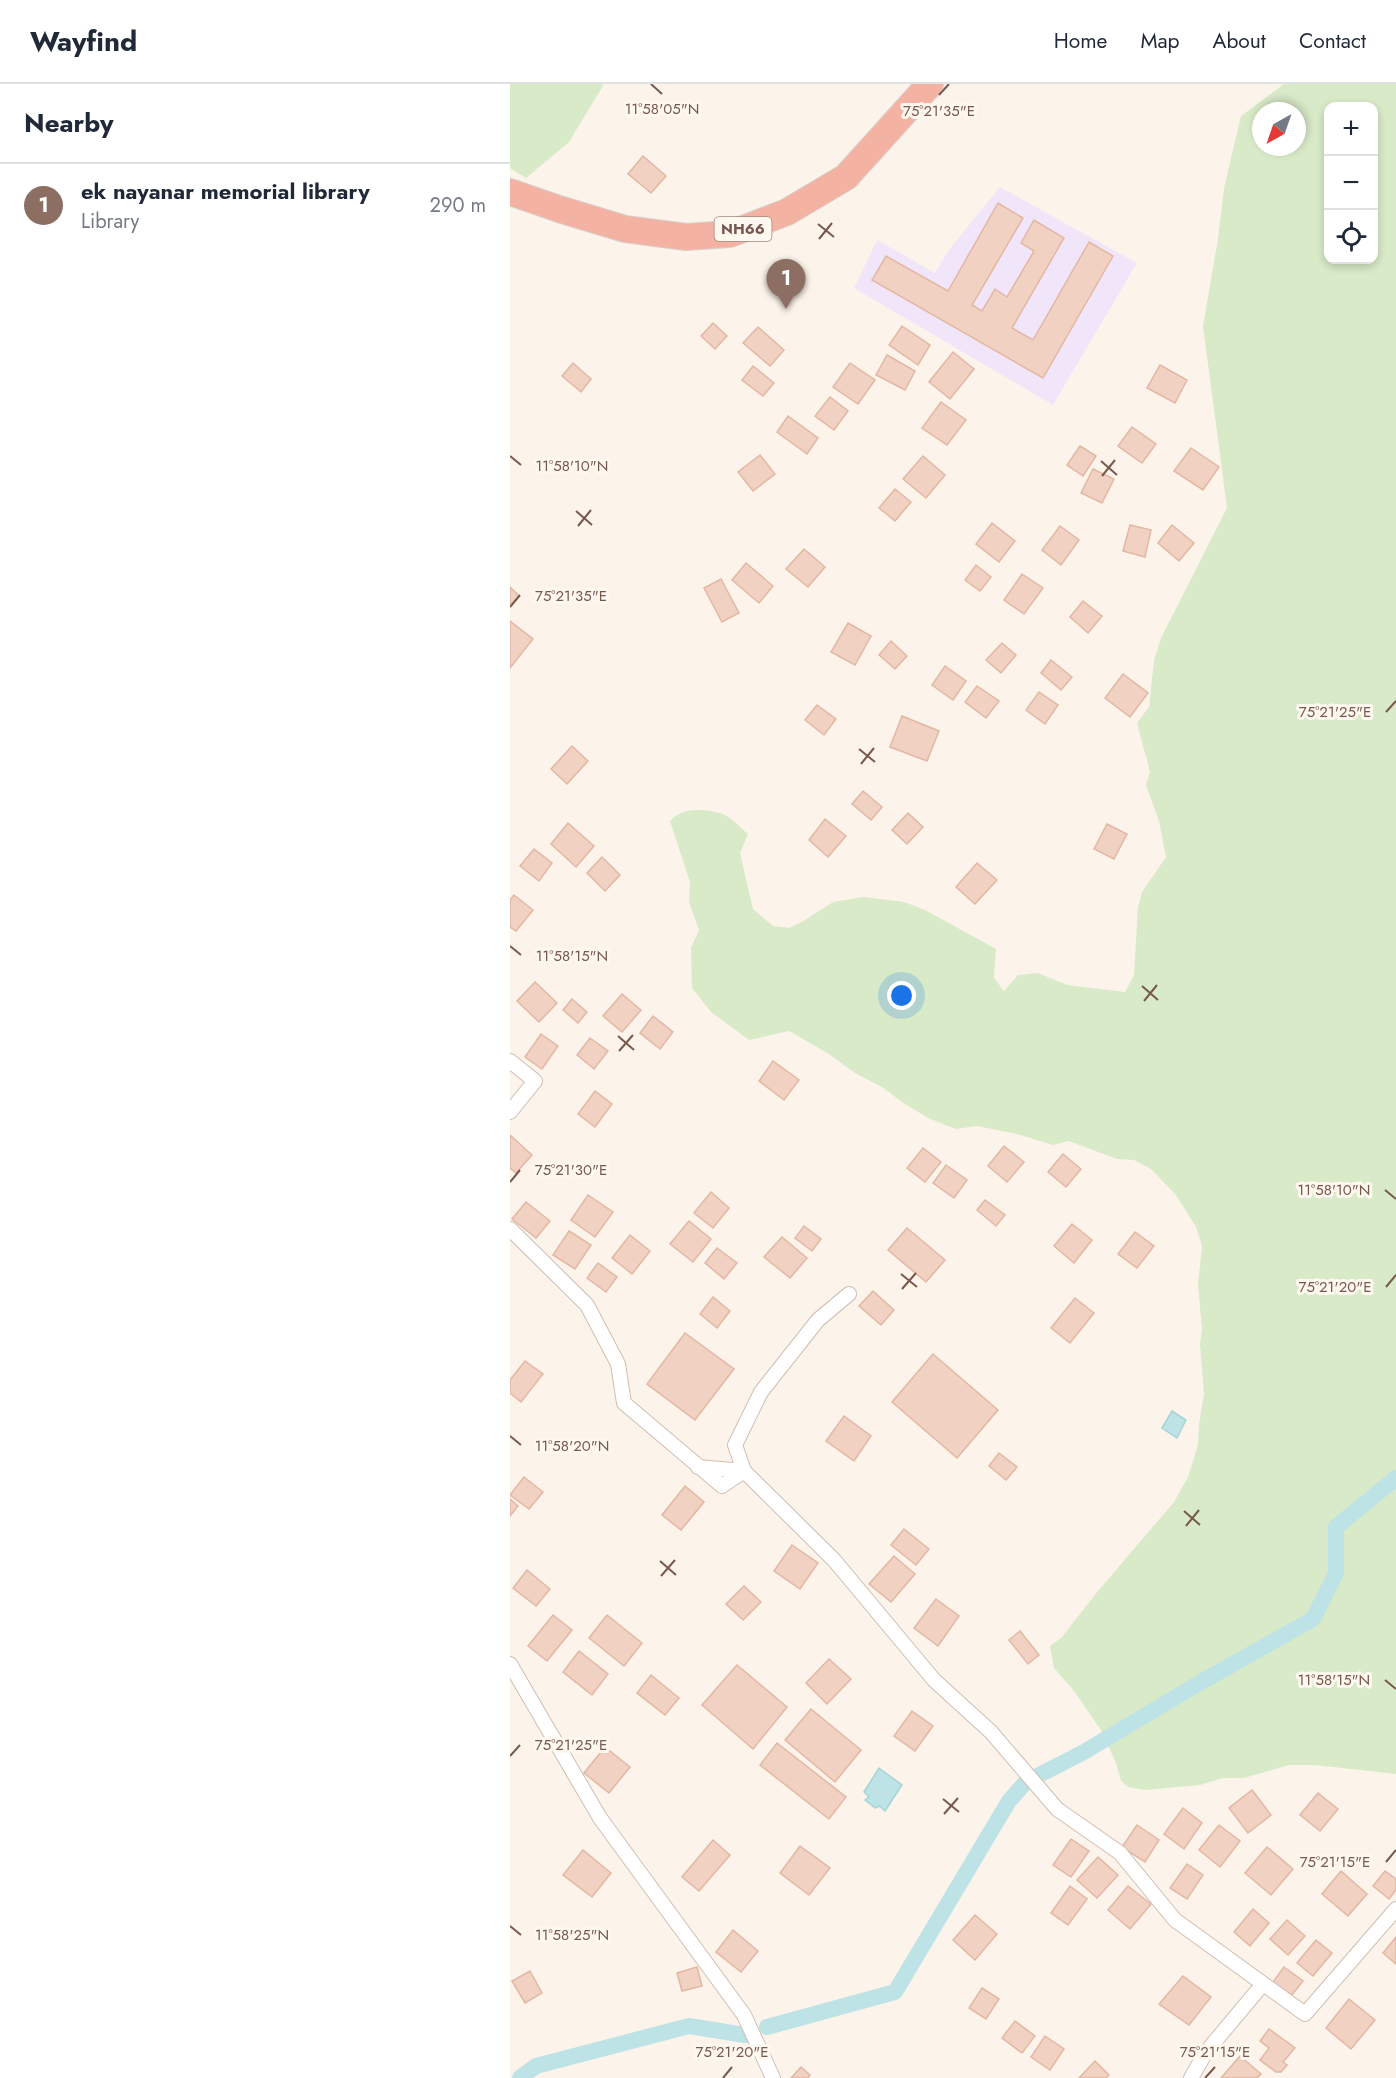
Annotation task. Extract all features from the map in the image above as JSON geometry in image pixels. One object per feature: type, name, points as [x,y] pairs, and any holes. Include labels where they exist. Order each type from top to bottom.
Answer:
[{"type":"highway","name":"NH66","points":[[510,192],[625,229],[686,237],[730,234],[787,212],[846,177],[930,84]]},
{"type":"street","points":[[510,1061],[535,1082],[510,1112]]},
{"type":"street","points":[[510,1229],[587,1305],[618,1364],[624,1404],[722,1486],[744,1471]]},
{"type":"street","points":[[849,1294],[818,1320],[761,1392],[735,1444],[744,1471],[834,1560],[934,1680],[991,1732],[1057,1809],[1120,1853],[1175,1920],[1305,2014],[1396,1909]]},
{"type":"street","points":[[510,1664],[600,1818],[744,2015],[773,2078]]},
{"type":"street","points":[[1191,2078],[1206,2052],[1263,1984]]},
{"type":"shaded area","points":[[1000,187],[1137,263],[1053,405],[854,288],[877,240],[935,273],[948,251]]},
{"type":"green space","points":[[510,84],[604,84],[569,142],[526,178],[510,168]]},
{"type":"green space","points":[[1284,84],[1396,84],[1396,1774],[1315,1765],[1289,1765],[1244,1778],[1223,1778],[1200,1785],[1145,1790],[1128,1787],[1121,1781],[1116,1763],[1101,1730],[1074,1691],[1054,1668],[1050,1646],[1061,1638],[1174,1502],[1188,1477],[1198,1445],[1204,1394],[1198,1285],[1202,1246],[1196,1227],[1176,1195],[1151,1169],[1134,1160],[1117,1159],[1069,1141],[1053,1145],[1017,1134],[977,1126],[956,1129],[928,1118],[882,1087],[855,1073],[829,1054],[789,1031],[749,1040],[711,1012],[692,988],[691,948],[699,930],[689,902],[690,882],[670,821],[675,816],[689,811],[711,811],[725,815],[748,834],[740,853],[753,909],[773,926],[789,928],[833,902],[864,897],[904,902],[925,910],[996,949],[994,978],[1004,991],[1018,975],[1038,973],[1067,985],[1125,992],[1134,975],[1138,907],[1142,892],[1166,857],[1159,821],[1146,785],[1150,772],[1137,723],[1149,707],[1154,660],[1161,638],[1227,508],[1203,326],[1224,188],[1241,116],[1252,108],[1252,156],[1306,156],[1306,102],[1260,102]]},
{"type":"water","points":[[1172,1411],[1186,1420],[1177,1438],[1162,1428]]},
{"type":"water","points":[[879,1768],[902,1785],[885,1811],[880,1806],[875,1808],[865,1800],[869,1797],[864,1792]]},
{"type":"building","points":[[643,156],[666,176],[651,193],[628,174]]},
{"type":"building","points":[[998,203],[1023,218],[972,305],[982,311],[995,289],[1007,297],[1034,251],[1021,243],[1034,220],[1064,238],[1012,328],[1033,340],[1089,242],[1113,256],[1043,378],[872,280],[886,256],[948,291]]},
{"type":"building","points":[[713,323],[727,336],[715,349],[701,336]]},
{"type":"building","points":[[902,326],[930,345],[918,365],[889,345]]},
{"type":"building","points":[[758,327],[784,350],[770,366],[743,343]]},
{"type":"building","points":[[953,352],[974,369],[950,399],[929,382]]},
{"type":"building","points":[[887,355],[915,371],[905,390],[876,375]]},
{"type":"building","points":[[573,363],[591,379],[581,392],[562,376]]},
{"type":"building","points":[[850,363],[875,380],[858,404],[833,387]]},
{"type":"building","points":[[1160,365],[1187,380],[1175,403],[1147,388]]},
{"type":"building","points":[[753,366],[774,383],[763,396],[742,380]]},
{"type":"building","points":[[830,397],[848,411],[834,430],[815,416]]},
{"type":"building","points":[[941,402],[966,420],[947,445],[922,428]]},
{"type":"building","points":[[788,416],[818,438],[807,454],[777,432]]},
{"type":"building","points":[[1132,427],[1156,444],[1142,463],[1118,446]]},
{"type":"building","points":[[1080,446],[1096,456],[1083,476],[1067,465]]},
{"type":"building","points":[[1191,448],[1219,467],[1203,490],[1174,471]]},
{"type":"building","points":[[760,455],[775,474],[753,491],[738,472]]},
{"type":"building","points":[[923,456],[945,475],[926,498],[903,479]]},
{"type":"building","points":[[1093,469],[1114,479],[1102,503],[1081,493]]},
{"type":"building","points":[[895,489],[911,502],[895,521],[879,508]]},
{"type":"building","points":[[992,523],[1015,541],[999,562],[976,544]]},
{"type":"building","points":[[1130,525],[1151,530],[1145,557],[1123,551]]},
{"type":"building","points":[[1172,525],[1194,543],[1179,561],[1158,543]]},
{"type":"building","points":[[1060,526],[1079,540],[1061,565],[1042,550]]},
{"type":"building","points":[[804,549],[825,567],[808,587],[786,569]]},
{"type":"building","points":[[746,563],[773,586],[759,603],[732,580]]},
{"type":"building","points":[[976,565],[991,577],[980,591],[965,580]]},
{"type":"building","points":[[1022,574],[1043,588],[1024,614],[1004,600]]},
{"type":"building","points":[[721,579],[739,613],[722,622],[704,588]]},
{"type":"building","points":[[510,587],[519,596],[510,605]]},
{"type":"building","points":[[1083,601],[1102,616],[1088,633],[1070,617]]},
{"type":"building","points":[[510,621],[533,639],[510,668]]},
{"type":"building","points":[[848,623],[871,636],[855,665],[831,652]]},
{"type":"building","points":[[891,641],[907,656],[895,669],[879,655]]},
{"type":"building","points":[[1002,643],[1016,655],[1001,673],[986,660]]},
{"type":"building","points":[[1051,660],[1072,677],[1061,690],[1041,673]]},
{"type":"building","points":[[945,666],[966,681],[953,700],[932,685]]},
{"type":"building","points":[[1123,674],[1148,693],[1130,717],[1105,698]]},
{"type":"building","points":[[977,686],[999,701],[986,718],[965,702]]},
{"type":"building","points":[[1039,692],[1058,705],[1045,724],[1026,710]]},
{"type":"building","points":[[817,705],[836,719],[824,735],[805,720]]},
{"type":"building","points":[[902,716],[939,731],[927,761],[890,747]]},
{"type":"building","points":[[572,746],[588,761],[567,784],[551,769]]},
{"type":"building","points":[[863,791],[882,807],[871,820],[852,804]]},
{"type":"building","points":[[908,813],[923,827],[907,844],[892,830]]},
{"type":"building","points":[[825,819],[846,836],[828,857],[809,840]]},
{"type":"building","points":[[568,823],[594,846],[576,867],[551,844]]},
{"type":"building","points":[[1107,824],[1127,834],[1114,859],[1094,849]]},
{"type":"building","points":[[534,849],[552,863],[539,881],[520,866]]},
{"type":"building","points":[[602,857],[620,875],[605,891],[587,873]]},
{"type":"building","points":[[977,863],[997,880],[975,904],[956,887]]},
{"type":"building","points":[[514,895],[533,910],[516,931],[510,927],[510,900]]},
{"type":"building","points":[[535,982],[557,1003],[539,1022],[517,1001]]},
{"type":"building","points":[[622,994],[641,1010],[622,1032],[603,1016]]},
{"type":"building","points":[[572,999],[587,1012],[578,1023],[563,1010]]},
{"type":"building","points":[[653,1016],[673,1032],[660,1049],[640,1033]]},
{"type":"building","points":[[541,1034],[558,1046],[542,1069],[525,1057]]},
{"type":"building","points":[[590,1038],[608,1051],[594,1069],[577,1055]]},
{"type":"building","points":[[773,1061],[799,1080],[784,1100],[759,1081]]},
{"type":"building","points":[[595,1091],[612,1104],[595,1127],[578,1114]]},
{"type":"building","points":[[510,1135],[532,1155],[516,1173],[510,1168]]},
{"type":"building","points":[[1004,1146],[1024,1162],[1007,1182],[988,1166]]},
{"type":"building","points":[[923,1148],[941,1162],[925,1182],[907,1168]]},
{"type":"building","points":[[1063,1154],[1081,1169],[1066,1187],[1048,1172]]},
{"type":"building","points":[[946,1165],[967,1180],[954,1198],[933,1183]]},
{"type":"building","points":[[711,1192],[729,1208],[713,1228],[694,1213]]},
{"type":"building","points":[[588,1195],[613,1212],[595,1237],[571,1220]]},
{"type":"building","points":[[985,1200],[1005,1215],[996,1226],[977,1210]]},
{"type":"building","points":[[526,1202],[550,1221],[536,1238],[512,1219]]},
{"type":"building","points":[[689,1221],[711,1239],[693,1262],[670,1244]]},
{"type":"building","points":[[1072,1224],[1092,1240],[1074,1263],[1054,1246]]},
{"type":"building","points":[[804,1226],[821,1239],[812,1251],[795,1238]]},
{"type":"building","points":[[907,1228],[945,1260],[926,1282],[888,1250]]},
{"type":"building","points":[[569,1231],[591,1245],[575,1269],[553,1255]]},
{"type":"building","points":[[1135,1232],[1154,1246],[1137,1268],[1118,1254]]},
{"type":"building","points":[[630,1235],[650,1251],[632,1274],[612,1258]]},
{"type":"building","points":[[782,1237],[807,1258],[790,1278],[764,1257]]},
{"type":"building","points":[[717,1248],[737,1263],[724,1279],[705,1263]]},
{"type":"building","points":[[598,1263],[617,1277],[606,1292],[587,1278]]},
{"type":"building","points":[[873,1291],[894,1310],[881,1325],[859,1306]]},
{"type":"building","points":[[713,1297],[730,1311],[717,1328],[700,1314]]},
{"type":"building","points":[[1075,1298],[1094,1313],[1070,1343],[1051,1328]]},
{"type":"building","points":[[685,1333],[734,1369],[695,1420],[647,1384]]},
{"type":"building","points":[[933,1354],[998,1410],[957,1458],[892,1402]]},
{"type":"building","points":[[525,1361],[543,1374],[521,1402],[510,1393],[510,1380]]},
{"type":"building","points":[[844,1416],[871,1436],[854,1461],[826,1441]]},
{"type":"building","points":[[999,1453],[1017,1467],[1006,1480],[989,1466]]},
{"type":"building","points":[[524,1477],[543,1492],[529,1509],[510,1495]]},
{"type":"building","points":[[685,1486],[704,1502],[681,1530],[662,1515]]},
{"type":"building","points":[[510,1499],[518,1506],[510,1516]]},
{"type":"building","points":[[904,1529],[929,1549],[916,1565],[891,1545]]},
{"type":"building","points":[[792,1545],[818,1563],[800,1589],[774,1571]]},
{"type":"building","points":[[894,1556],[915,1574],[891,1602],[869,1584]]},
{"type":"building","points":[[527,1570],[550,1589],[536,1606],[513,1588]]},
{"type":"building","points":[[744,1586],[761,1602],[743,1620],[726,1604]]},
{"type":"building","points":[[936,1599],[959,1616],[938,1646],[914,1628]]},
{"type":"building","points":[[553,1615],[572,1630],[547,1661],[528,1646]]},
{"type":"building","points":[[607,1615],[642,1643],[624,1666],[589,1638]]},
{"type":"building","points":[[1020,1631],[1039,1655],[1028,1664],[1009,1640]]},
{"type":"building","points":[[579,1651],[608,1674],[592,1695],[563,1672]]},
{"type":"building","points":[[829,1659],[851,1679],[827,1704],[806,1683]]},
{"type":"building","points":[[737,1665],[787,1707],[753,1749],[702,1705]]},
{"type":"building","points":[[651,1675],[679,1698],[665,1715],[637,1693]]},
{"type":"building","points":[[811,1709],[861,1750],[835,1782],[785,1740]]},
{"type":"building","points":[[912,1711],[933,1726],[915,1751],[894,1736]]},
{"type":"building","points":[[777,1743],[846,1797],[829,1819],[760,1765]]},
{"type":"building","points":[[605,1747],[630,1767],[609,1793],[584,1773]]},
{"type":"building","points":[[1252,1790],[1271,1815],[1248,1833],[1229,1808]]},
{"type":"building","points":[[1318,1793],[1338,1809],[1320,1831],[1300,1815]]},
{"type":"building","points":[[1183,1808],[1202,1823],[1184,1849],[1164,1834]]},
{"type":"building","points":[[1137,1825],[1159,1840],[1145,1862],[1122,1847]]},
{"type":"building","points":[[1219,1825],[1240,1841],[1220,1867],[1199,1850]]},
{"type":"building","points":[[1071,1839],[1089,1851],[1071,1877],[1053,1865]]},
{"type":"building","points":[[713,1840],[730,1855],[699,1891],[682,1877]]},
{"type":"building","points":[[800,1846],[830,1868],[809,1895],[780,1873]]},
{"type":"building","points":[[1267,1847],[1293,1869],[1271,1895],[1245,1873]]},
{"type":"building","points":[[583,1850],[611,1873],[592,1897],[563,1875]]},
{"type":"building","points":[[1098,1857],[1118,1875],[1097,1898],[1077,1880]]},
{"type":"building","points":[[1187,1864],[1203,1875],[1187,1899],[1170,1888]]},
{"type":"building","points":[[1341,1871],[1367,1894],[1348,1916],[1322,1894]]},
{"type":"building","points":[[1385,1871],[1396,1879],[1396,1890],[1389,1899],[1373,1886]]},
{"type":"building","points":[[1070,1886],[1087,1899],[1068,1925],[1051,1913]]},
{"type":"building","points":[[1128,1886],[1151,1904],[1130,1929],[1108,1910]]},
{"type":"building","points":[[1253,1909],[1269,1923],[1250,1946],[1234,1932]]},
{"type":"building","points":[[975,1915],[997,1934],[975,1960],[953,1940]]},
{"type":"building","points":[[1287,1920],[1305,1936],[1288,1955],[1270,1939]]},
{"type":"building","points":[[733,1930],[758,1951],[741,1972],[716,1952]]},
{"type":"building","points":[[1396,1937],[1396,1964],[1383,1953]]},
{"type":"building","points":[[1316,1940],[1332,1953],[1313,1976],[1297,1963]]},
{"type":"building","points":[[697,1967],[702,1986],[682,1991],[677,1973]]},
{"type":"building","points":[[1284,1967],[1303,1981],[1291,1996],[1273,1982]]},
{"type":"building","points":[[530,1971],[542,1993],[525,2003],[512,1981]]},
{"type":"building","points":[[1183,1976],[1211,1997],[1189,2025],[1159,2004]]},
{"type":"building","points":[[982,1988],[999,1999],[986,2019],[969,2008]]},
{"type":"building","points":[[1349,1999],[1375,2020],[1351,2049],[1326,2028]]},
{"type":"building","points":[[1015,2021],[1035,2036],[1022,2053],[1002,2038]]},
{"type":"building","points":[[1269,2029],[1295,2048],[1283,2062],[1287,2065],[1281,2072],[1276,2072],[1260,2060],[1269,2048],[1260,2041]]},
{"type":"building","points":[[1045,2036],[1064,2049],[1050,2070],[1031,2057]]},
{"type":"building","points":[[1240,2056],[1261,2074],[1257,2078],[1221,2078]]},
{"type":"building","points":[[1095,2061],[1109,2075],[1106,2078],[1079,2078]]},
{"type":"building","points":[[801,2067],[810,2075],[808,2078],[791,2078]]},
{"type":"waterway","points":[[1037,1776],[1084,1752],[1313,1619],[1336,1573],[1336,1527],[1396,1478]]},
{"type":"waterway","points":[[1043,1773],[1067,1762]]},
{"type":"waterway","points":[[767,2027],[895,1992],[1009,1801],[1025,1783]]},
{"type":"waterway","points":[[520,2078],[536,2066],[689,2026],[745,2035]]},
{"type":"place","name":"ek nayanar memorial library","points":[[786,309]]}]
